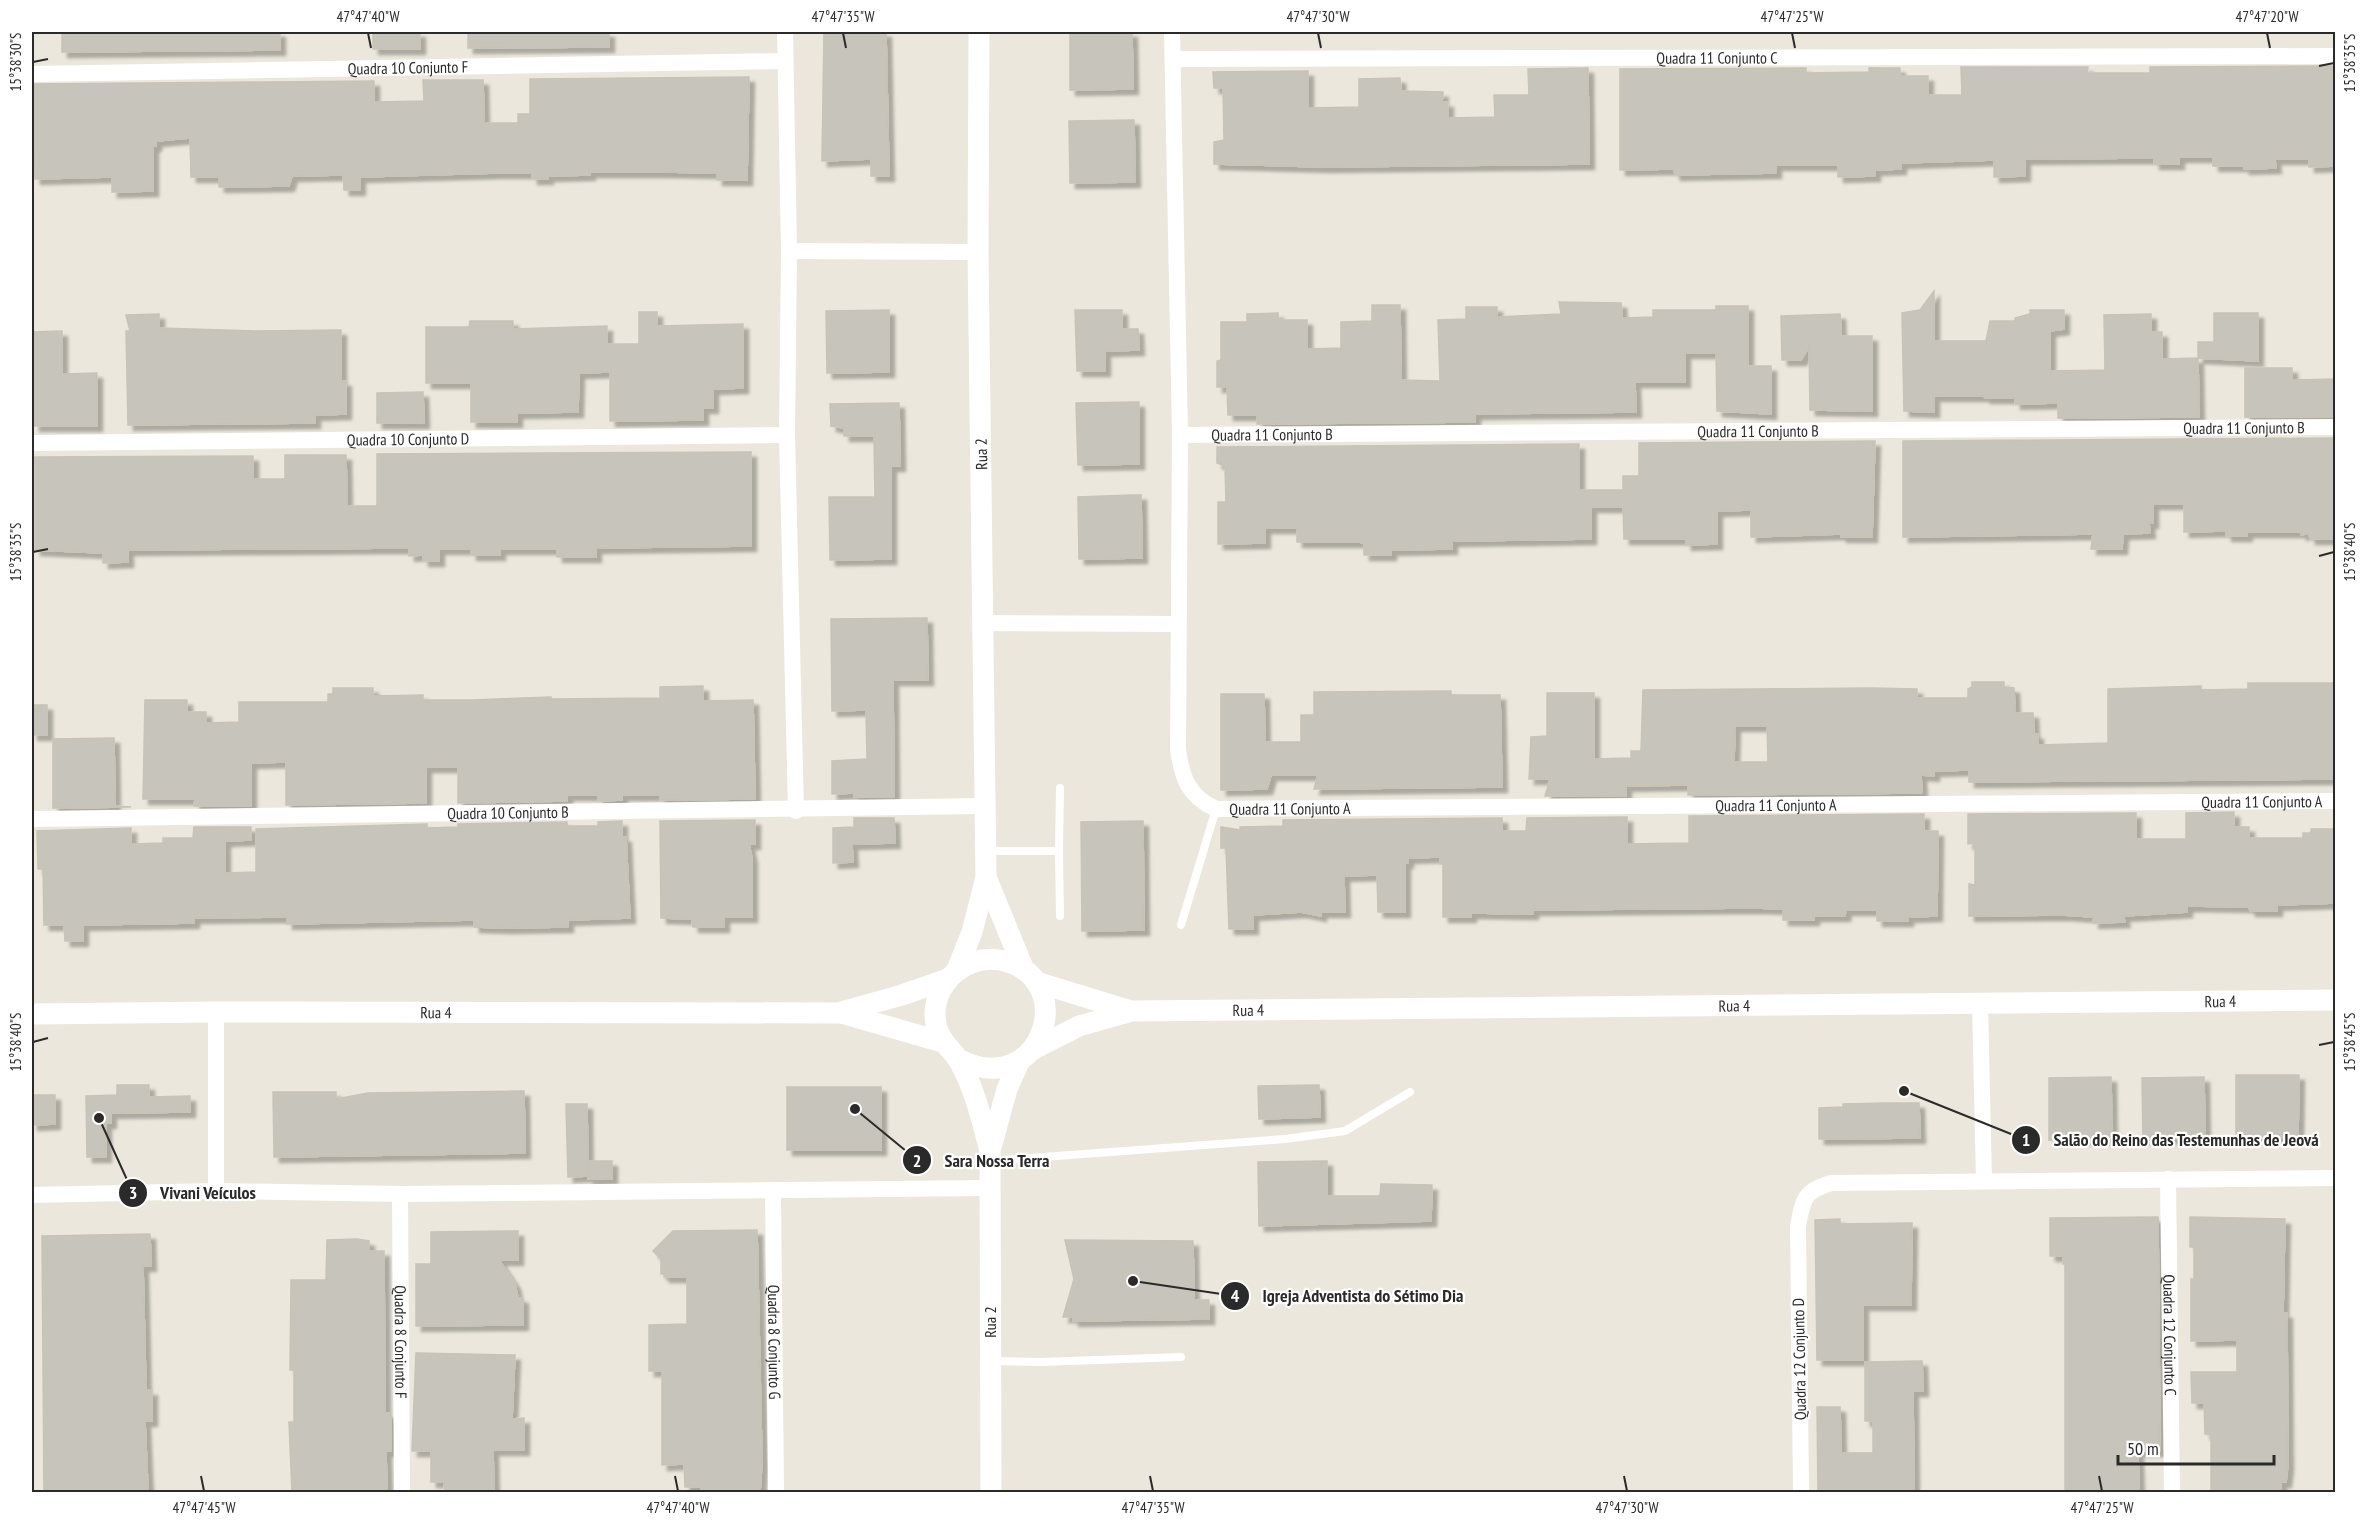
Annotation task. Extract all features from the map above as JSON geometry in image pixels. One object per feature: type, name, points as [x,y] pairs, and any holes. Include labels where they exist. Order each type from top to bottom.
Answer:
[{"type":"street","points":[[785,32],[789,251],[787,435],[795,811]]},
{"type":"street","name":"Rua 2","points":[[979,32],[978,252],[986,877]]},
{"type":"street","points":[[1172,32],[1180,435],[1178,749],[1182,775],[1189,790],[1201,802],[1216,809]]},
{"type":"street","name":"Quadra 11 Conjunto C","points":[[1173,59],[2336,56]]},
{"type":"street","name":"Quadra 10 Conjunto F","points":[[32,74],[785,61]]},
{"type":"street","points":[[789,251],[978,252]]},
{"type":"street","name":"Quadra 11 Conjunto B","points":[[1180,435],[2336,427]]},
{"type":"street","name":"Quadra 10 Conjunto D","points":[[32,443],[787,435]]},
{"type":"street","points":[[982,623],[1178,624]]},
{"type":"street","name":"Quadra 11 Conjunto A","points":[[1216,809],[2336,801]]},
{"type":"street","name":"Quadra 10 Conjunto B","points":[[32,819],[795,811],[984,806]]},
{"type":"street","points":[[986,877],[972,932],[952,975],[939,993],[935,1010],[936,1026],[942,1042],[958,1059],[975,1096],[990,1156]]},
{"type":"street","points":[[986,877],[1030,976],[1044,998],[1046,1015],[1043,1033],[1007,1089],[990,1156]]},
{"type":"street","points":[[840,1012],[903,996],[952,975],[972,962],[990,958],[1008,962],[1030,976],[1132,1011]]},
{"type":"street","name":"Rua 4","points":[[1132,1011],[2336,1000]]},
{"type":"street","points":[[1980,1004],[1984,1180]]},
{"type":"street","points":[[958,1059],[973,1067],[989,1070],[1027,1055],[1079,1026],[1132,1011]]},
{"type":"street","points":[[216,1012],[216,1191]]},
{"type":"street","points":[[840,1012],[942,1042]]},
{"type":"street","name":"Rua 4","points":[[32,1014],[840,1012]]},
{"type":"street","name":"Rua 2","points":[[990,1156],[991,1492]]},
{"type":"street","name":"Quadra 12 Conjunto D","points":[[1801,1492],[1798,1226],[1806,1196],[1815,1188],[1831,1183],[1984,1180],[2336,1178]]},
{"type":"street","name":"Quadra 12 Conjunto C","points":[[2168,1179],[2172,1492]]},
{"type":"street","points":[[32,1195],[216,1191],[400,1194],[989,1188]]},
{"type":"street","name":"Quadra 8 Conjunto G","points":[[773,1190],[776,1492]]},
{"type":"street","name":"Quadra 8 Conjunto F","points":[[400,1194],[402,1492]]},
{"type":"lane","points":[[1060,789],[1060,916]]},
{"type":"lane","points":[[1181,925],[1216,809]]},
{"type":"lane","points":[[986,851],[1059,851]]},
{"type":"lane","points":[[990,1156],[1285,1139],[1345,1131],[1410,1092]]},
{"type":"lane","points":[[990,1361],[1181,1357]]},
{"type":"building","points":[[62,32],[280,32],[280,50],[62,52]]},
{"type":"building","points":[[373,32],[420,32],[420,49],[373,49]]},
{"type":"building","points":[[468,32],[609,32],[609,47],[468,48]]},
{"type":"building","points":[[824,32],[886,32],[889,176],[871,176],[871,159],[822,161]]},
{"type":"building","points":[[1070,32],[1132,32],[1133,89],[1070,90]]},
{"type":"building","points":[[2336,66],[2336,166],[2309,167],[2309,159],[2275,159],[2276,168],[2244,169],[2244,166],[2213,166],[2213,157],[2179,157],[2179,164],[2154,164],[2154,158],[2025,159],[2025,176],[1994,177],[1994,160],[1901,163],[1901,169],[1875,170],[1875,176],[1838,177],[1838,165],[1776,165],[1776,173],[1675,175],[1674,169],[1620,170],[1620,69],[1806,68],[1806,73],[1869,72],[1869,68],[1900,68],[1900,76],[1928,76],[1928,95],[1962,95],[1961,67],[2088,67],[2087,73],[2150,73],[2150,67]]},
{"type":"building","points":[[1588,68],[1589,164],[1325,167],[1214,164],[1214,142],[1224,140],[1223,88],[1214,88],[1213,72],[1308,71],[1308,108],[1359,107],[1359,79],[1400,78],[1401,91],[1443,92],[1442,102],[1448,102],[1448,118],[1495,117],[1494,95],[1529,95],[1528,69]]},
{"type":"building","points":[[749,77],[747,180],[717,180],[717,173],[590,172],[590,175],[548,176],[548,179],[532,179],[532,173],[497,173],[360,177],[360,190],[344,190],[343,175],[292,176],[289,186],[219,187],[219,177],[191,177],[190,138],[156,141],[156,146],[153,146],[153,191],[112,192],[112,177],[35,179],[32,84],[374,81],[374,102],[424,101],[423,80],[483,80],[484,123],[518,123],[518,114],[530,114],[530,79]]},
{"type":"building","points":[[1134,120],[1135,182],[1070,183],[1069,121]]},
{"type":"building","points":[[1934,291],[1934,341],[1986,341],[1990,321],[2015,321],[2015,318],[2030,314],[2030,310],[2064,310],[2064,329],[2050,331],[2050,371],[2105,370],[2104,315],[2151,314],[2151,332],[2162,332],[2162,359],[2198,358],[2199,417],[2058,418],[2058,403],[2015,404],[2015,398],[1985,398],[1984,396],[1934,396],[1934,412],[1904,411],[1902,313],[1920,310]]},
{"type":"building","points":[[1559,302],[1621,303],[1622,318],[1653,317],[1653,310],[1716,310],[1716,306],[1748,306],[1748,366],[1771,366],[1771,414],[1717,411],[1716,353],[1685,353],[1685,382],[1635,382],[1636,412],[1475,414],[1475,422],[1257,424],[1257,415],[1228,415],[1227,387],[1217,387],[1217,361],[1221,360],[1221,322],[1247,322],[1247,314],[1278,313],[1278,320],[1307,320],[1307,349],[1341,348],[1341,322],[1372,321],[1372,305],[1400,305],[1401,380],[1440,381],[1438,320],[1466,319],[1466,307],[1497,307],[1497,317],[1561,314]]},
{"type":"building","points":[[889,310],[889,372],[827,373],[826,311]]},
{"type":"building","points":[[1075,310],[1122,310],[1122,329],[1138,329],[1139,350],[1105,351],[1105,371],[1077,371]]},
{"type":"building","points":[[639,312],[657,312],[657,326],[743,324],[743,388],[713,389],[713,408],[703,408],[703,420],[610,421],[610,372],[579,373],[578,412],[517,413],[517,422],[471,422],[471,383],[426,383],[426,327],[469,327],[470,321],[513,321],[513,329],[607,326],[607,344],[639,344]]},
{"type":"building","points":[[2214,313],[2258,313],[2258,361],[2198,358],[2198,342],[2214,342]]},
{"type":"building","points":[[159,314],[159,328],[256,331],[341,330],[341,381],[346,381],[346,414],[315,415],[315,423],[128,425],[126,331],[130,331],[126,315]]},
{"type":"building","points":[[1840,314],[1841,336],[1872,336],[1872,411],[1810,410],[1809,347],[1801,360],[1782,360],[1781,316]]},
{"type":"building","points":[[62,331],[62,374],[97,373],[97,426],[34,426],[32,332]]},
{"type":"building","points":[[2245,368],[2292,368],[2292,380],[2336,379],[2336,417],[2245,417]]},
{"type":"building","points":[[423,392],[424,423],[377,423],[377,393]]},
{"type":"building","points":[[1139,402],[1139,464],[1078,465],[1076,403]]},
{"type":"building","points":[[899,403],[900,466],[891,466],[891,559],[830,560],[829,497],[875,497],[874,436],[844,436],[844,428],[831,426],[830,404]]},
{"type":"building","points":[[2336,438],[2336,539],[2310,539],[2309,533],[2301,535],[2301,532],[2247,532],[2247,536],[2226,536],[2226,531],[2184,532],[2184,504],[2153,504],[2153,523],[2149,523],[2150,533],[2123,534],[2122,549],[2091,549],[2093,534],[1903,537],[1903,441]]},
{"type":"building","points":[[1875,441],[1872,537],[1841,537],[1841,534],[1751,537],[1751,510],[1717,511],[1717,544],[1686,545],[1686,539],[1624,539],[1623,507],[1591,507],[1591,539],[1452,541],[1452,549],[1391,550],[1391,555],[1364,555],[1364,543],[1297,542],[1297,528],[1265,528],[1265,543],[1218,544],[1218,502],[1226,502],[1225,466],[1217,463],[1217,447],[1579,444],[1579,490],[1623,490],[1623,476],[1639,476],[1639,443]]},
{"type":"building","points":[[751,452],[751,546],[596,548],[596,557],[557,557],[557,549],[500,549],[500,555],[471,555],[471,549],[439,549],[439,561],[423,561],[423,555],[409,556],[409,548],[128,550],[128,562],[103,563],[103,553],[35,550],[35,457],[253,456],[253,479],[285,479],[285,455],[346,455],[347,506],[377,506],[377,454]]},
{"type":"building","points":[[1141,495],[1142,558],[1079,559],[1078,497]]},
{"type":"building","points":[[927,618],[928,680],[893,680],[894,797],[854,797],[854,793],[832,794],[832,761],[867,759],[866,710],[832,711],[831,619]]},
{"type":"building","points":[[1972,682],[2004,682],[2004,687],[2014,688],[2015,713],[2033,713],[2034,734],[2038,734],[2038,745],[2108,743],[2108,689],[2201,686],[2201,690],[2248,689],[2248,683],[2336,683],[2336,779],[1969,782],[1969,770],[1934,771],[1934,776],[1921,775],[1922,793],[1688,795],[1688,785],[1626,786],[1626,796],[1545,796],[1550,779],[1529,779],[1531,737],[1547,736],[1547,693],[1594,693],[1594,759],[1631,758],[1631,751],[1641,751],[1643,690],[1917,689],[1917,698],[1968,698],[1968,689],[1972,687]],"holes":[[[1735,726],[1767,726],[1768,762],[1734,762]]]},
{"type":"building","points":[[703,686],[703,701],[753,700],[755,799],[660,800],[660,795],[622,795],[622,800],[598,801],[598,795],[567,795],[567,801],[458,803],[458,767],[426,767],[426,803],[286,805],[286,762],[251,763],[251,806],[194,806],[195,799],[143,799],[145,700],[187,700],[187,712],[206,712],[206,723],[239,722],[239,702],[328,702],[328,694],[333,694],[333,688],[373,688],[373,696],[423,695],[423,700],[471,700],[551,697],[551,699],[660,698],[660,687]]},
{"type":"building","points":[[1451,691],[1451,695],[1500,695],[1502,787],[1314,789],[1318,775],[1271,775],[1267,789],[1221,790],[1221,694],[1264,694],[1265,742],[1301,742],[1301,715],[1314,715],[1314,692]]},
{"type":"building","points":[[32,705],[47,705],[47,735],[32,735]]},
{"type":"building","points":[[114,738],[115,806],[131,807],[53,808],[53,739]]},
{"type":"building","points":[[2234,812],[2234,827],[2249,827],[2249,838],[2303,838],[2303,833],[2311,833],[2311,829],[2336,829],[2336,903],[2277,905],[2277,911],[2250,911],[2249,907],[2187,906],[2187,912],[2123,916],[2125,922],[2093,923],[2094,917],[2062,915],[1969,916],[1969,884],[1975,885],[1975,843],[1968,844],[1968,814],[2136,813],[2136,839],[2186,839],[2186,813]]},
{"type":"building","points":[[1924,814],[1924,831],[1938,831],[1937,916],[1908,917],[1908,921],[1877,921],[1877,910],[1846,910],[1845,916],[1814,916],[1814,920],[1783,920],[1783,909],[1756,908],[1533,910],[1533,914],[1471,913],[1471,917],[1443,917],[1443,864],[1440,864],[1440,857],[1408,858],[1408,863],[1405,863],[1405,912],[1378,912],[1377,875],[1344,876],[1345,912],[1321,912],[1321,916],[1301,912],[1253,915],[1253,929],[1229,929],[1226,848],[1221,848],[1221,827],[1240,830],[1240,827],[1283,826],[1283,820],[1502,818],[1502,831],[1526,831],[1527,818],[1627,817],[1627,844],[1689,843],[1689,816]]},
{"type":"building","points":[[854,818],[894,818],[895,843],[852,844],[853,862],[833,863],[833,828],[854,827]]},
{"type":"building","points":[[755,820],[755,844],[749,844],[752,858],[752,917],[724,917],[724,927],[693,927],[692,919],[661,918],[660,821]]},
{"type":"building","points":[[622,821],[622,837],[626,837],[630,918],[568,920],[568,927],[505,928],[474,927],[474,920],[287,924],[287,917],[194,918],[194,923],[83,925],[83,941],[65,941],[64,925],[44,925],[43,869],[38,869],[37,831],[131,828],[131,844],[163,843],[163,838],[193,838],[194,827],[251,827],[251,840],[225,841],[225,873],[256,872],[256,829],[427,824],[427,828],[458,827],[458,824],[567,822],[567,826],[598,826],[598,822]]},
{"type":"building","points":[[1143,821],[1144,930],[1082,931],[1081,822]]},
{"type":"building","points":[[2236,1075],[2299,1075],[2298,1137],[2236,1138]]},
{"type":"building","points":[[2111,1077],[2112,1139],[2049,1140],[2049,1078]]},
{"type":"building","points":[[2204,1077],[2205,1138],[2143,1139],[2142,1078]]},
{"type":"building","points":[[117,1085],[149,1085],[149,1097],[190,1096],[190,1112],[111,1113],[111,1123],[106,1123],[106,1157],[87,1157],[86,1096],[117,1095]]},
{"type":"building","points":[[1319,1085],[1320,1117],[1259,1119],[1258,1086]]},
{"type":"building","points":[[787,1087],[881,1087],[881,1150],[787,1150]]},
{"type":"building","points":[[524,1091],[525,1153],[274,1157],[273,1092],[336,1092],[336,1099],[368,1093]]},
{"type":"building","points":[[32,1095],[55,1095],[55,1124],[32,1125]]},
{"type":"building","points":[[1919,1103],[1920,1138],[1819,1139],[1819,1108],[1843,1107],[1843,1104]]},
{"type":"building","points":[[566,1104],[587,1104],[588,1176],[568,1177]]},
{"type":"building","points":[[588,1161],[612,1161],[612,1179],[588,1179]]},
{"type":"building","points":[[1327,1161],[1327,1196],[1380,1196],[1381,1184],[1432,1185],[1431,1221],[1259,1226],[1258,1162]]},
{"type":"building","points":[[2158,1217],[2160,1451],[2138,1451],[2139,1492],[2065,1492],[2065,1264],[2063,1264],[2063,1256],[2050,1256],[2050,1218]]},
{"type":"building","points":[[2190,1217],[2285,1219],[2283,1313],[2287,1313],[2288,1465],[2286,1482],[2281,1482],[2281,1491],[2211,1492],[2211,1435],[2205,1434],[2204,1403],[2192,1403],[2191,1372],[2237,1372],[2237,1340],[2191,1341],[2191,1279],[2194,1279],[2194,1247],[2190,1247]]},
{"type":"building","points":[[1840,1219],[1840,1224],[1912,1223],[1911,1305],[1863,1305],[1863,1360],[1817,1360],[1815,1220]]},
{"type":"building","points":[[757,1230],[762,1463],[760,1492],[701,1492],[701,1487],[685,1487],[684,1464],[662,1465],[662,1371],[649,1371],[649,1325],[687,1324],[687,1277],[664,1277],[664,1274],[661,1274],[661,1259],[653,1251],[673,1231]]},
{"type":"building","points":[[518,1231],[518,1260],[499,1260],[515,1284],[518,1298],[523,1298],[523,1325],[416,1326],[416,1264],[431,1264],[431,1232]]},
{"type":"building","points":[[150,1234],[151,1266],[143,1266],[146,1391],[152,1390],[152,1421],[145,1421],[148,1490],[140,1490],[140,1492],[44,1492],[42,1236]]},
{"type":"building","points":[[327,1240],[369,1241],[369,1251],[384,1251],[385,1413],[391,1413],[391,1451],[386,1451],[387,1492],[292,1492],[289,1422],[294,1422],[294,1370],[290,1370],[291,1280],[326,1280]]},
{"type":"building","points":[[1065,1240],[1193,1241],[1194,1300],[1209,1300],[1209,1319],[1073,1321],[1073,1317],[1063,1317],[1074,1279]]},
{"type":"building","points":[[416,1353],[515,1355],[512,1419],[524,1418],[524,1450],[493,1450],[494,1492],[445,1492],[444,1482],[431,1482],[431,1451],[412,1451]]},
{"type":"building","points":[[1922,1361],[1923,1391],[1913,1391],[1914,1492],[1818,1492],[1817,1407],[1840,1407],[1841,1453],[1873,1453],[1873,1421],[1865,1421],[1865,1362]]},
{"type":"place","name":"Salão do Reino das Testemunhas de Jeová","points":[[1904,1091]]},
{"type":"place","name":"Sara Nossa Terra","points":[[855,1109]]},
{"type":"place","name":"Vivani Veículos","points":[[99,1118]]},
{"type":"place","name":"Igreja Adventista do Sétimo Dia","points":[[1133,1281]]}]
